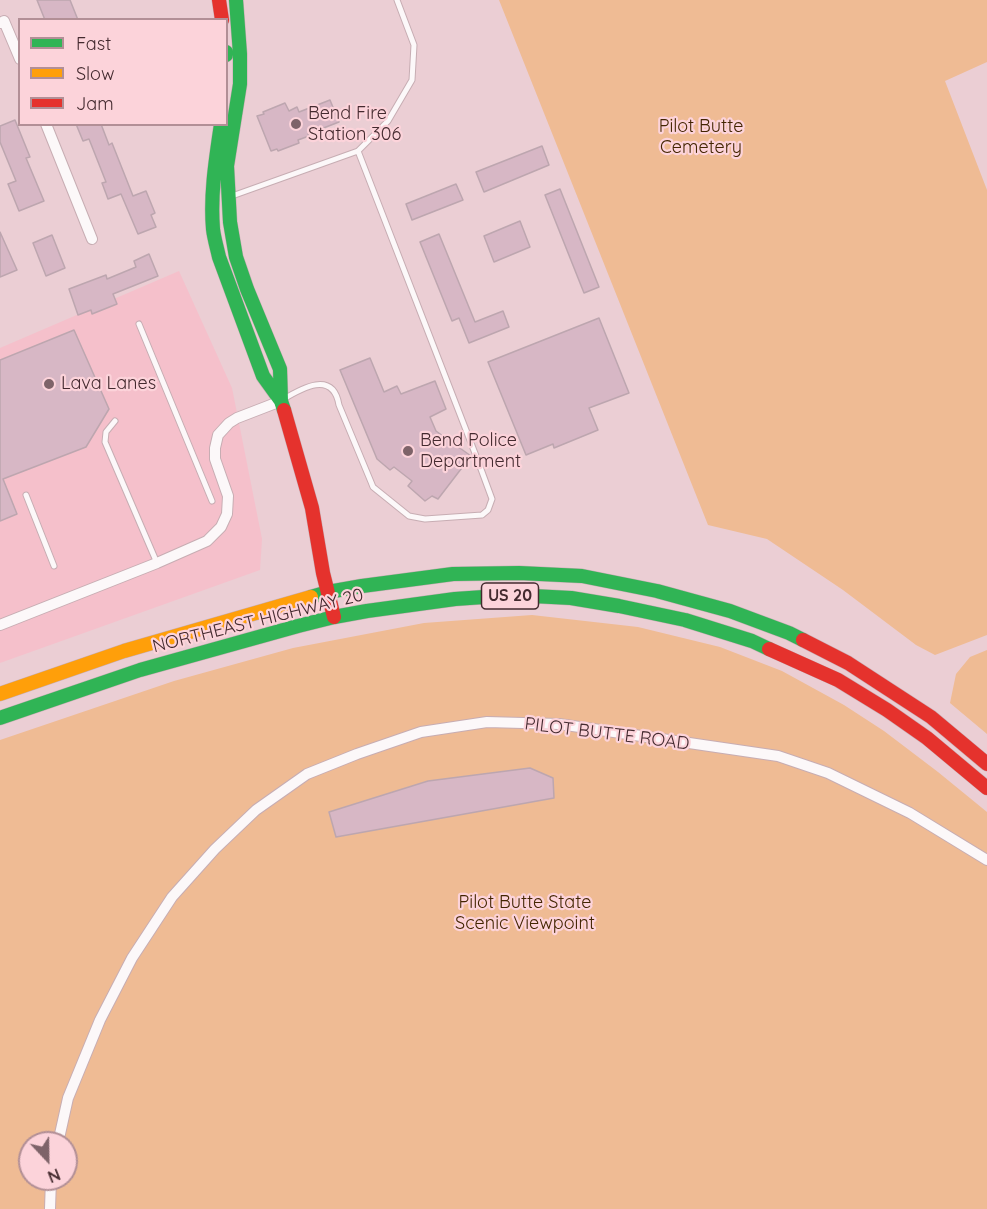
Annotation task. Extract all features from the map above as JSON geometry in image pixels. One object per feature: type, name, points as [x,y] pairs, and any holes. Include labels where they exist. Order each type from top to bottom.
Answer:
[{"type":"main road","points":[[219,0],[222,18]]},
{"type":"main road","points":[[236,0],[240,84],[227,166],[230,222],[236,257],[280,369],[281,401],[310,503],[334,617]]},
{"type":"main road","points":[[221,126],[213,197],[213,225],[219,257],[263,376],[281,401]]},
{"type":"main road","name":"NORTHEAST HIGHWAY 20","points":[[0,694],[176,635],[328,592],[453,574],[519,573],[582,576],[657,591],[730,611],[789,633],[848,663],[931,717],[987,764]]},
{"type":"main road","name":"NORTHEAST HIGHWAY 20","points":[[0,718],[140,670],[334,617],[455,598],[513,595],[571,598],[685,620],[752,641],[838,680],[927,738],[987,788]]},
{"type":"street","points":[[0,23],[4,21],[18,53]]},
{"type":"street","points":[[47,126],[92,240]]},
{"type":"street","points":[[0,625],[207,541],[221,527],[227,514],[228,496],[215,459],[218,435],[223,428],[237,418],[281,401]]},
{"type":"street","name":"PILOT BUTTE ROAD","points":[[61,1131],[68,1098],[100,1020],[132,958],[172,897],[215,849],[256,810],[307,774],[421,732],[487,722],[559,724],[778,756],[828,773],[910,813],[987,860]]},
{"type":"street","points":[[50,1209],[51,1191]]},
{"type":"lane","points":[[213,197],[230,197],[358,151],[388,121],[412,80],[414,45],[397,0]]},
{"type":"lane","points":[[281,401],[301,389],[321,384],[330,387],[338,394],[339,405],[371,482],[409,516],[424,519],[482,515],[488,510],[492,499],[482,471],[358,151]]},
{"type":"lane","points":[[139,324],[212,501]]},
{"type":"lane","points":[[115,422],[106,432],[105,442],[157,563]]},
{"type":"lane","points":[[26,495],[54,566]]},
{"type":"shaded area","points":[[179,271],[232,388],[262,539],[260,570],[0,663],[0,348]]},
{"type":"green space","name":"Pilot Butte Cemetery","points":[[499,0],[987,0],[987,62],[945,81],[987,190],[987,635],[935,655],[916,645],[843,590],[767,539],[708,525]]},
{"type":"green space","name":"Pilot Butte State Scenic Viewpoint","points":[[532,615],[638,627],[720,647],[782,671],[844,705],[884,731],[938,772],[987,812],[987,1209],[0,1209],[0,740],[174,681],[293,648],[424,623]]},
{"type":"green space","points":[[987,650],[987,734],[950,703],[956,674],[970,657]]},
{"type":"building","points":[[37,0],[70,0],[77,18],[44,18]]},
{"type":"building","name":"Bend Fire Station 306","points":[[330,100],[339,122],[308,134],[309,136],[298,140],[299,143],[278,151],[277,149],[271,151],[257,116],[285,103],[289,111],[297,107],[299,112]]},
{"type":"building","points":[[15,120],[30,157],[26,158],[44,201],[19,211],[8,184],[16,181],[0,142],[0,126]]},
{"type":"building","points":[[77,126],[102,126],[109,145],[112,143],[133,196],[146,191],[155,213],[151,215],[156,227],[138,234],[121,194],[108,199],[102,183],[106,182],[89,139],[83,141]]},
{"type":"building","points":[[542,146],[549,165],[484,192],[476,172]]},
{"type":"building","points":[[456,184],[463,200],[412,220],[406,204]]},
{"type":"building","points":[[560,189],[599,287],[584,293],[545,195]]},
{"type":"building","points":[[520,221],[530,247],[494,262],[484,236]]},
{"type":"building","points":[[0,232],[17,270],[0,277]]},
{"type":"building","points":[[439,234],[475,322],[503,311],[509,327],[469,343],[459,318],[452,321],[420,242]]},
{"type":"building","points":[[52,235],[65,268],[46,276],[33,243]]},
{"type":"building","points":[[149,254],[158,276],[113,294],[117,304],[92,314],[91,310],[78,315],[69,289],[106,275],[107,279],[136,267],[134,261]]},
{"type":"building","points":[[599,318],[629,393],[589,408],[598,430],[554,448],[553,444],[526,455],[488,362]]},
{"type":"building","name":"Lava Lanes","points":[[74,330],[109,409],[86,447],[3,479],[17,514],[0,521],[0,360]]},
{"type":"building","points":[[370,358],[384,392],[397,386],[401,394],[435,381],[446,409],[430,417],[436,431],[471,456],[438,499],[432,496],[425,501],[408,486],[412,481],[394,467],[390,470],[377,459],[340,370]]},
{"type":"building","points":[[530,768],[553,778],[554,798],[336,837],[329,812],[428,781]]},
{"type":"traffic: fast","points":[[236,0],[240,84],[227,166],[230,222],[236,257],[280,369],[281,401],[284,410]]},
{"type":"traffic: fast","points":[[221,126],[213,189],[212,216],[215,239],[219,257],[263,376],[281,401]]},
{"type":"traffic: fast","points":[[311,597],[362,586],[453,574],[519,573],[582,576],[657,591],[730,611],[803,640]]},
{"type":"traffic: fast","points":[[0,718],[140,670],[298,626],[367,611],[455,599],[513,595],[571,598],[685,620],[752,641],[769,649]]},
{"type":"traffic: slow","points":[[0,694],[124,651],[311,597]]},
{"type":"traffic: jam","points":[[219,0],[222,18]]},
{"type":"traffic: jam","points":[[284,410],[312,508],[323,573],[334,617]]},
{"type":"traffic: jam","points":[[803,640],[848,663],[931,717],[987,764]]},
{"type":"traffic: jam","points":[[769,649],[838,680],[887,710],[927,738],[987,788]]},
{"type":"place","name":"Bend Fire Station 306","points":[[296,124]]},
{"type":"place","name":"Lava Lanes","points":[[49,384]]},
{"type":"place","name":"Bend Police Department","points":[[408,451]]}]
